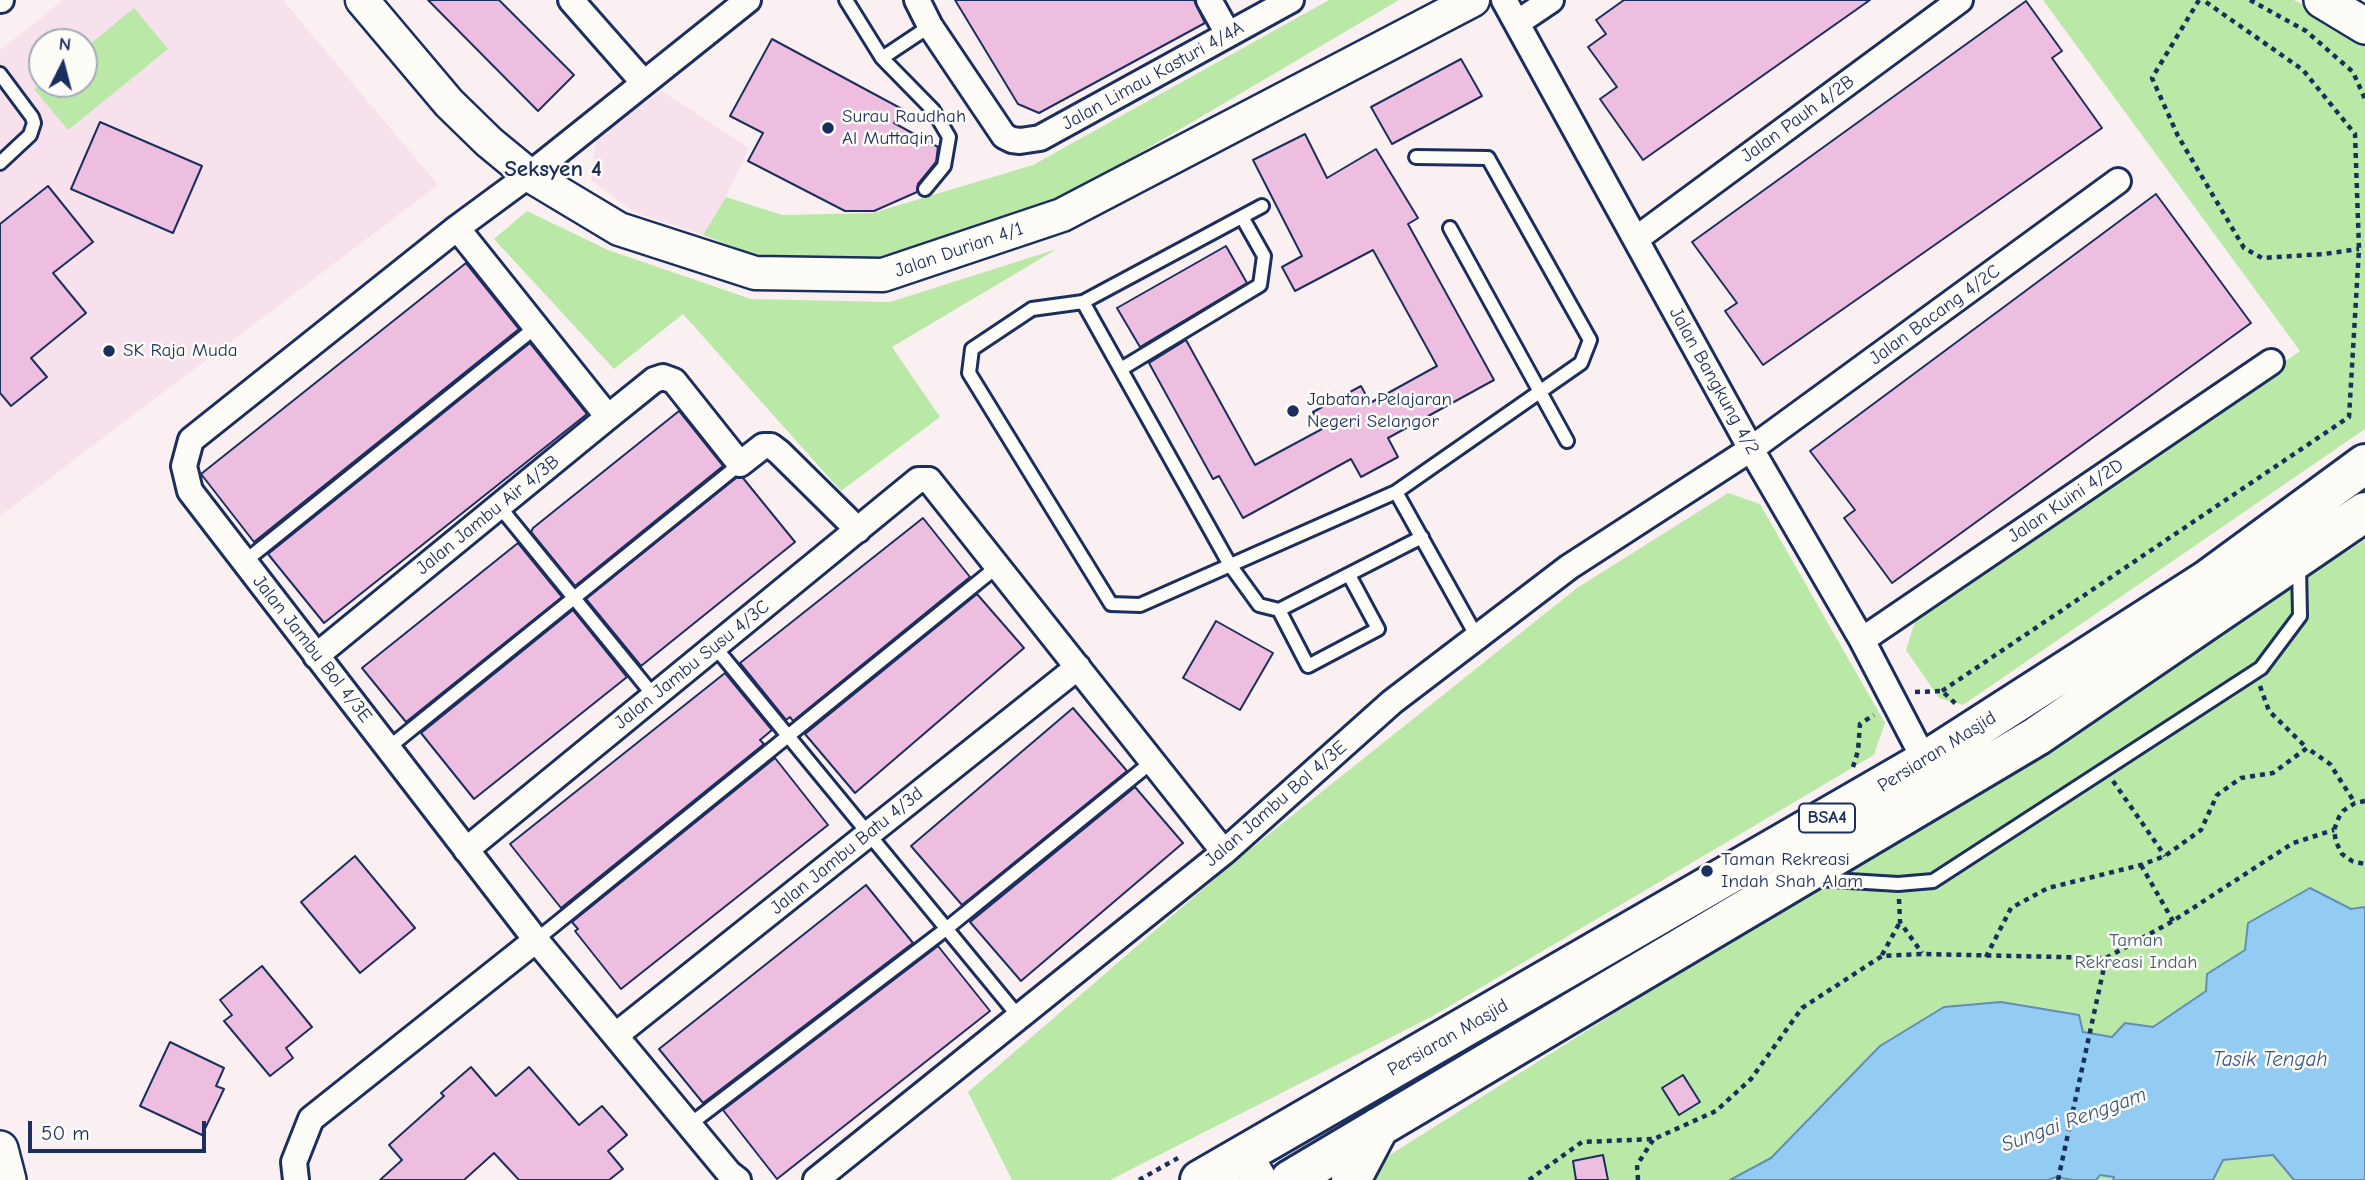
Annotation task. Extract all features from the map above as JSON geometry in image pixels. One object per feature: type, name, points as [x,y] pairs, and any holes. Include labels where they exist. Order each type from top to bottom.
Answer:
[{"type":"main road","points":[[2322,0],[2365,26]]},
{"type":"main road","name":"Persiaran Masjid","points":[[1200,1180],[1258,1159],[1925,761],[2207,580],[2365,464]]},
{"type":"main road","name":"Persiaran Masjid","points":[[1290,1180],[2037,736],[2365,512]]},
{"type":"main road","points":[[1350,1180],[1379,1127]]},
{"type":"main road","points":[[0,1149],[8,1180]]},
{"type":"main road","points":[[1258,1159],[1290,1180]]},
{"type":"street","name":"Jalan Durian 4/1","points":[[362,0],[449,103],[489,142],[529,176],[619,229],[755,273],[883,275],[1062,215],[1473,0]]},
{"type":"street","points":[[570,0],[644,83]]},
{"type":"street","name":"Jalan Jambu Bol 4/3E","points":[[738,1180],[729,1173],[536,940],[466,850],[190,491],[184,466],[191,440],[457,228],[529,176],[748,0]]},
{"type":"street","points":[[917,0],[930,26]]},
{"type":"street","points":[[1209,0],[1228,34]]},
{"type":"street","name":"Jalan Limau Kasturi 4/4A","points":[[930,26],[1004,136],[1012,141],[1030,141],[1040,138],[1291,0]]},
{"type":"street","name":"Jalan Bangkung 4/2","points":[[1503,0],[1751,449],[1862,640],[1925,761]]},
{"type":"street","points":[[1517,23],[1551,0]]},
{"type":"street","name":"Jalan Pauh 4/2B","points":[[1636,239],[1959,0]]},
{"type":"street","name":"Jalan Bacang 4/2C","points":[[1751,449],[2118,181]]},
{"type":"street","points":[[457,228],[608,417]]},
{"type":"street","name":"Jalan Kuini 4/2D","points":[[1862,640],[2271,362]]},
{"type":"street","name":"Jalan Jambu Air 4/3B","points":[[316,656],[654,380],[663,377],[674,381],[740,464]]},
{"type":"street","points":[[740,464],[763,446],[771,446],[858,530]]},
{"type":"street","name":"Jalan Jambu Bol 4/3E","points":[[816,1180],[1224,852],[1392,702],[1569,567],[1751,449]]},
{"type":"street","name":"Jalan Jambu Susu 4/3C","points":[[466,850],[918,480],[929,480],[998,566]]},
{"type":"street","points":[[998,566],[1224,852]]},
{"type":"street","name":"Jalan Jambu Batu 4/3d","points":[[616,1035],[1078,667]]},
{"type":"street","points":[[296,1180],[294,1162],[311,1119],[536,940]]},
{"type":"lane","points":[[846,0],[882,58],[933,110],[949,138],[944,166],[925,189]]},
{"type":"lane","points":[[882,58],[930,26]]},
{"type":"lane","points":[[0,75],[32,117],[34,124],[30,135],[0,163]]},
{"type":"lane","points":[[1262,206],[1083,302],[1032,309],[972,349],[969,373],[1111,604],[1140,605],[1396,492],[1581,363],[1590,340],[1488,158],[1416,157]]},
{"type":"lane","points":[[1121,369],[1260,285],[1264,256],[1242,217]]},
{"type":"lane","points":[[1450,229],[1567,441]]},
{"type":"lane","points":[[1083,302],[1230,565],[1259,605],[1279,610],[1422,537]]},
{"type":"lane","points":[[244,562],[536,327]]},
{"type":"lane","points":[[388,748],[740,464]]},
{"type":"lane","points":[[1396,492],[1477,637]]},
{"type":"lane","points":[[499,506],[654,696]]},
{"type":"lane","points":[[1797,878],[1898,884],[1933,881],[2261,668],[2300,616],[2298,559]]},
{"type":"lane","points":[[536,940],[998,566]]},
{"type":"lane","points":[[1279,610],[1308,666],[1378,629],[1349,575]]},
{"type":"lane","points":[[715,646],[1018,1017]]},
{"type":"lane","points":[[689,1125],[946,929],[1153,761]]},
{"type":"path","points":[[2199,0],[2152,78],[2178,136],[2244,248],[2262,258],[2359,249]]},
{"type":"path","points":[[2250,0],[2306,31],[2353,72],[2365,99]]},
{"type":"path","points":[[2254,672],[2269,711],[2307,748],[2330,764],[2355,803]]},
{"type":"path","points":[[1986,957],[2011,908],[2048,888],[2141,865],[2165,856],[2201,830],[2217,795],[2241,778],[2273,773],[2307,748]]},
{"type":"path","points":[[2105,769],[2165,856]]},
{"type":"path","points":[[2365,802],[2355,803],[2339,817],[2334,830],[2342,853],[2352,861],[2365,864]]},
{"type":"path","points":[[1882,956],[1923,954],[2106,958],[2173,921],[2293,843],[2334,830]]},
{"type":"path","points":[[2141,865],[2173,921]]},
{"type":"path","points":[[1529,1180],[1582,1142],[1654,1139],[1716,1111],[1751,1079],[1802,1008],[1882,956],[1900,922],[1898,884]]},
{"type":"path","points":[[1900,922],[1923,954]]},
{"type":"path","points":[[2058,1180],[2106,958]]},
{"type":"path","points":[[1638,1180],[1637,1165],[1654,1139]]},
{"type":"shaded area","name":"SK Raja Muda","points":[[63,0],[283,0],[438,185],[0,516],[0,50]]},
{"type":"shaded area","points":[[662,91],[749,148],[726,197],[703,235],[633,212],[591,180],[597,134]]},
{"type":"green space","points":[[1329,0],[1399,0],[1060,200],[878,257],[760,257],[703,235],[726,197],[782,215],[873,213],[1033,165]]},
{"type":"green space","points":[[2043,0],[2294,0],[2365,38],[2365,429],[1963,705],[1939,698],[1906,650],[1915,621],[2300,351]]},
{"type":"green space","points":[[134,8],[168,49],[68,130],[41,98],[98,98],[98,38]]},
{"type":"green space","points":[[527,211],[608,250],[751,299],[890,302],[1057,249],[892,347],[940,417],[841,491],[683,314],[614,369],[494,239]]},
{"type":"green space","points":[[1728,493],[1760,504],[1885,723],[1874,755],[1431,1017],[1110,1180],[1012,1180],[968,1092],[1239,858],[1577,588]]},
{"type":"green space","name":"Taman Rekreasi Indah","points":[[2365,540],[2365,1180],[1364,1180],[1385,1158]]},
{"type":"water","name":"Tasik Tengah","points":[[2310,888],[2351,909],[2365,907],[2365,1180],[2294,1180],[2273,1155],[2223,1160],[2213,1180],[2113,1180],[2114,1177],[2100,1175],[2096,1180],[2056,1177],[2048,1180],[1730,1180],[1771,1158],[1880,1046],[1944,1007],[2001,1002],[2079,1015],[2083,1032],[2112,1037],[2125,1023],[2153,1027],[2206,991],[2207,974],[2245,950],[2248,923]]},
{"type":"building","points":[[428,0],[499,0],[574,75],[538,111]]},
{"type":"building","points":[[955,0],[1194,0],[1205,23],[1039,113],[1018,104]]},
{"type":"building","points":[[1624,0],[1870,0],[1643,160],[1600,99],[1617,87],[1588,47],[1606,34],[1596,20]]},
{"type":"building","points":[[2026,1],[2062,51],[2052,58],[2102,128],[1763,365],[1725,311],[1737,303],[1692,242]]},
{"type":"building","name":"Surau Raudhah Al Muttaqin","points":[[772,39],[902,109],[894,123],[938,147],[936,162],[918,184],[917,192],[874,211],[845,211],[748,161],[763,133],[730,116]]},
{"type":"building","points":[[1461,59],[1482,96],[1392,144],[1371,107]]},
{"type":"building","points":[[100,122],[202,166],[173,233],[71,189]]},
{"type":"building","points":[[1305,134],[1327,178],[1376,149],[1418,218],[1408,224],[1494,380],[1388,438],[1398,457],[1361,477],[1351,459],[1243,518],[1219,476],[1213,479],[1149,363],[1186,340],[1255,465],[1322,429],[1313,412],[1361,386],[1370,403],[1437,366],[1373,250],[1295,291],[1282,267],[1302,256],[1253,160]]},
{"type":"building","points":[[48,186],[93,242],[53,273],[86,313],[31,358],[47,377],[11,406],[0,393],[0,224]]},
{"type":"building","points":[[2156,194],[2251,323],[1892,583],[1844,518],[1855,510],[1810,451]]},
{"type":"building","points":[[1226,246],[1247,283],[1140,347],[1117,308]]},
{"type":"building","points":[[466,263],[519,329],[254,542],[201,474]]},
{"type":"building","points":[[530,343],[587,414],[324,623],[268,554]]},
{"type":"building","points":[[679,411],[723,466],[575,586],[531,532],[533,528]]},
{"type":"building","points":[[736,478],[743,478],[795,542],[641,666],[586,599]]},
{"type":"building","points":[[923,518],[970,577],[793,721],[790,717],[786,720],[740,663]]},
{"type":"building","points":[[518,543],[562,597],[406,722],[362,668]]},
{"type":"building","points":[[977,594],[1024,648],[855,793],[805,734]]},
{"type":"building","points":[[573,610],[627,677],[474,799],[421,733]]},
{"type":"building","points":[[1216,621],[1273,653],[1240,710],[1183,678]]},
{"type":"building","points":[[725,673],[772,730],[760,740],[764,744],[561,908],[510,844]]},
{"type":"building","points":[[1073,708],[1127,771],[962,905],[911,846]]},
{"type":"building","points":[[775,758],[828,825],[621,989],[575,931],[578,929],[572,922]]},
{"type":"building","points":[[1135,787],[1183,843],[1021,981],[970,922]]},
{"type":"building","points":[[355,856],[415,928],[360,973],[301,902]]},
{"type":"building","points":[[866,885],[913,943],[703,1103],[659,1049]]},
{"type":"building","points":[[938,946],[990,1011],[777,1179],[723,1110]]},
{"type":"building","points":[[262,966],[312,1027],[286,1048],[293,1058],[270,1076],[224,1021],[232,1015],[220,1000]]},
{"type":"building","points":[[170,1042],[224,1068],[216,1086],[224,1089],[202,1135],[140,1106]]},
{"type":"building","points":[[471,1067],[496,1096],[529,1067],[579,1125],[602,1106],[627,1135],[608,1151],[623,1169],[609,1180],[519,1180],[494,1153],[464,1180],[380,1180],[402,1160],[389,1145],[444,1096],[441,1093]]},
{"type":"building","points":[[1683,1075],[1700,1102],[1679,1115],[1662,1088]]},
{"type":"building","points":[[1603,1155],[1608,1180],[1576,1180],[1573,1161]]},
{"type":"place","name":"Surau Raudhah Al Muttaqin","points":[[828,128]]},
{"type":"place","name":"SK Raja Muda","points":[[109,351]]},
{"type":"place","name":"Jabatan Pelajaran Negeri Selangor","points":[[1293,411]]},
{"type":"place","name":"Taman Rekreasi Indah Shah Alam","points":[[1707,871]]},
{"type":"district","name":"Seksyen 4","points":[[553,169]]},
{"type":"water label","name":"Sungai Renggam","points":[[2074,1120]]}]
